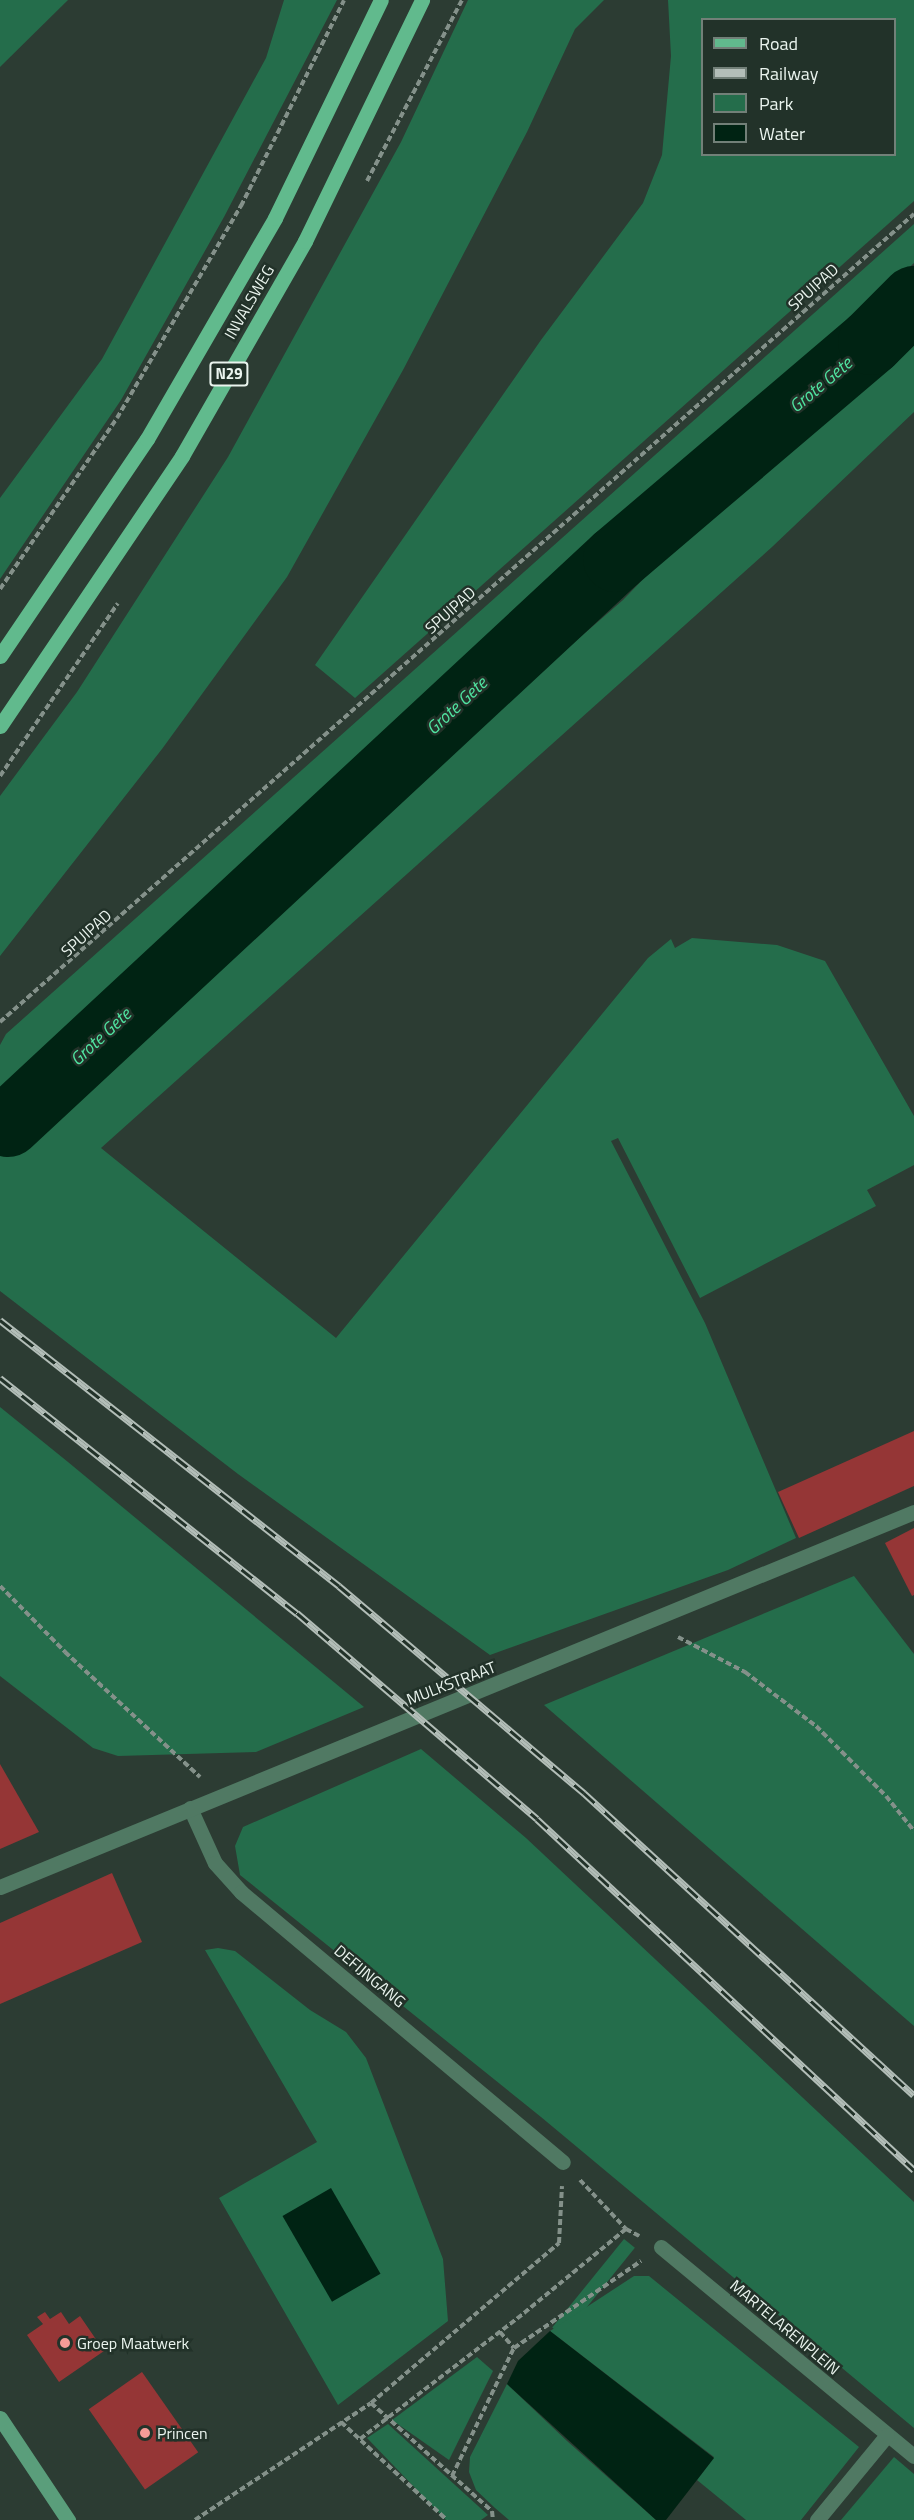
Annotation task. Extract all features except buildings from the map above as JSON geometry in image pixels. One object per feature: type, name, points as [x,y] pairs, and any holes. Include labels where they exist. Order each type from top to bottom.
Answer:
[{"type":"main road","name":"INVALSWEG","points":[[0,656],[153,429],[275,218],[381,0]]},
{"type":"main road","name":"INVALSWEG","points":[[0,726],[182,456],[305,241],[422,0]]},
{"type":"street","name":"MULKSTRAAT","points":[[0,1887],[190,1808],[647,1625],[914,1512]]},
{"type":"street","name":"DEFIJNGANG","points":[[190,1808],[215,1863],[241,1892],[558,2157]]},
{"type":"street","name":"MARTELARENPLEIN","points":[[661,2247],[914,2456]]},
{"type":"street","points":[[0,2418],[68,2520]]},
{"type":"street","points":[[817,2520],[887,2434]]},
{"type":"path","points":[[0,589],[117,418],[241,206],[344,0]]},
{"type":"path","name":"SPUIPAD","points":[[0,1022],[914,214]]},
{"type":"path","points":[[0,1586],[65,1652],[220,1796]]},
{"type":"path","points":[[647,1625],[693,1643],[745,1672],[816,1726],[886,1796],[914,1831]]},
{"type":"path","points":[[452,2476],[513,2348],[661,2247],[626,2229],[558,2157]]},
{"type":"path","points":[[195,2520],[371,2403],[559,2243],[558,2157]]},
{"type":"path","points":[[360,2439],[500,2332],[626,2229]]},
{"type":"path","points":[[500,2332],[513,2348]]},
{"type":"path","points":[[371,2403],[492,2511],[493,2520]]},
{"type":"path","points":[[341,2422],[447,2520]]},
{"type":"green space","points":[[0,0],[68,0],[0,67]]},
{"type":"green space","points":[[284,0],[337,0],[224,217],[121,400],[0,579],[0,498],[102,359],[266,58]]},
{"type":"green space","points":[[468,0],[604,0],[575,29],[527,132],[403,370],[287,577],[162,749],[0,956],[0,796],[77,692],[228,457],[401,142]]},
{"type":"green space","points":[[668,0],[914,0],[914,201],[355,698],[315,665],[541,340],[643,203],[662,155],[671,56]]},
{"type":"green space","points":[[914,224],[914,263],[496,652],[131,977],[20,1088],[10,1089],[0,1098],[0,1045],[6,1034]]},
{"type":"green space","points":[[914,330],[914,412],[772,547],[101,1148],[336,1338],[648,958],[671,939],[675,948],[692,938],[777,945],[825,961],[914,1116],[914,1165],[867,1190],[876,1206],[700,1298],[618,1138],[611,1141],[705,1323],[796,1538],[728,1570],[490,1655],[238,1474],[0,1291],[0,1126],[12,1135],[37,1125],[48,1109],[158,1003],[623,600],[704,516]]},
{"type":"green space","points":[[0,1407],[364,1707],[256,1752],[118,1756],[93,1748],[0,1676]]},
{"type":"green space","points":[[854,1576],[914,1654],[914,2026],[544,1705]]},
{"type":"green space","points":[[421,1749],[526,1838],[914,2202],[914,2428],[541,2117],[240,1875],[235,1846],[243,1827]]},
{"type":"green space","points":[[218,1948],[235,1951],[310,2010],[346,2032],[366,2058],[443,2259],[448,2321],[338,2405],[219,2198],[317,2142],[205,1950]]},
{"type":"green space","points":[[624,2239],[635,2248],[563,2336],[552,2328]]},
{"type":"green space","points":[[634,2276],[649,2276],[859,2447],[801,2520],[746,2520],[697,2480],[714,2457],[550,2331]]},
{"type":"green space","points":[[477,2357],[493,2371],[449,2460],[392,2420]]},
{"type":"green space","points":[[507,2384],[656,2520],[509,2520],[495,2508],[476,2490],[469,2472],[470,2457]]},
{"type":"green space","points":[[388,2424],[488,2515],[481,2520],[446,2520],[367,2438]]},
{"type":"green space","points":[[894,2457],[914,2474],[914,2520],[841,2520]]},
{"type":"water","points":[[331,2188],[380,2274],[332,2302],[283,2216]]},
{"type":"water","points":[[550,2331],[714,2458],[666,2520],[656,2520],[507,2384],[518,2361]]},
{"type":"waterway","name":"Grote Gete","points":[[8,1124],[616,559],[871,342],[914,299]]},
{"type":"railway","points":[[0,1320],[339,1586],[584,1793],[914,2095]]},
{"type":"railway","points":[[0,1378],[297,1613],[537,1819],[914,2170]]},
{"type":"place","name":"Groep Maatwerk","points":[[65,2343]]},
{"type":"place","name":"Princen","points":[[145,2433]]}]
